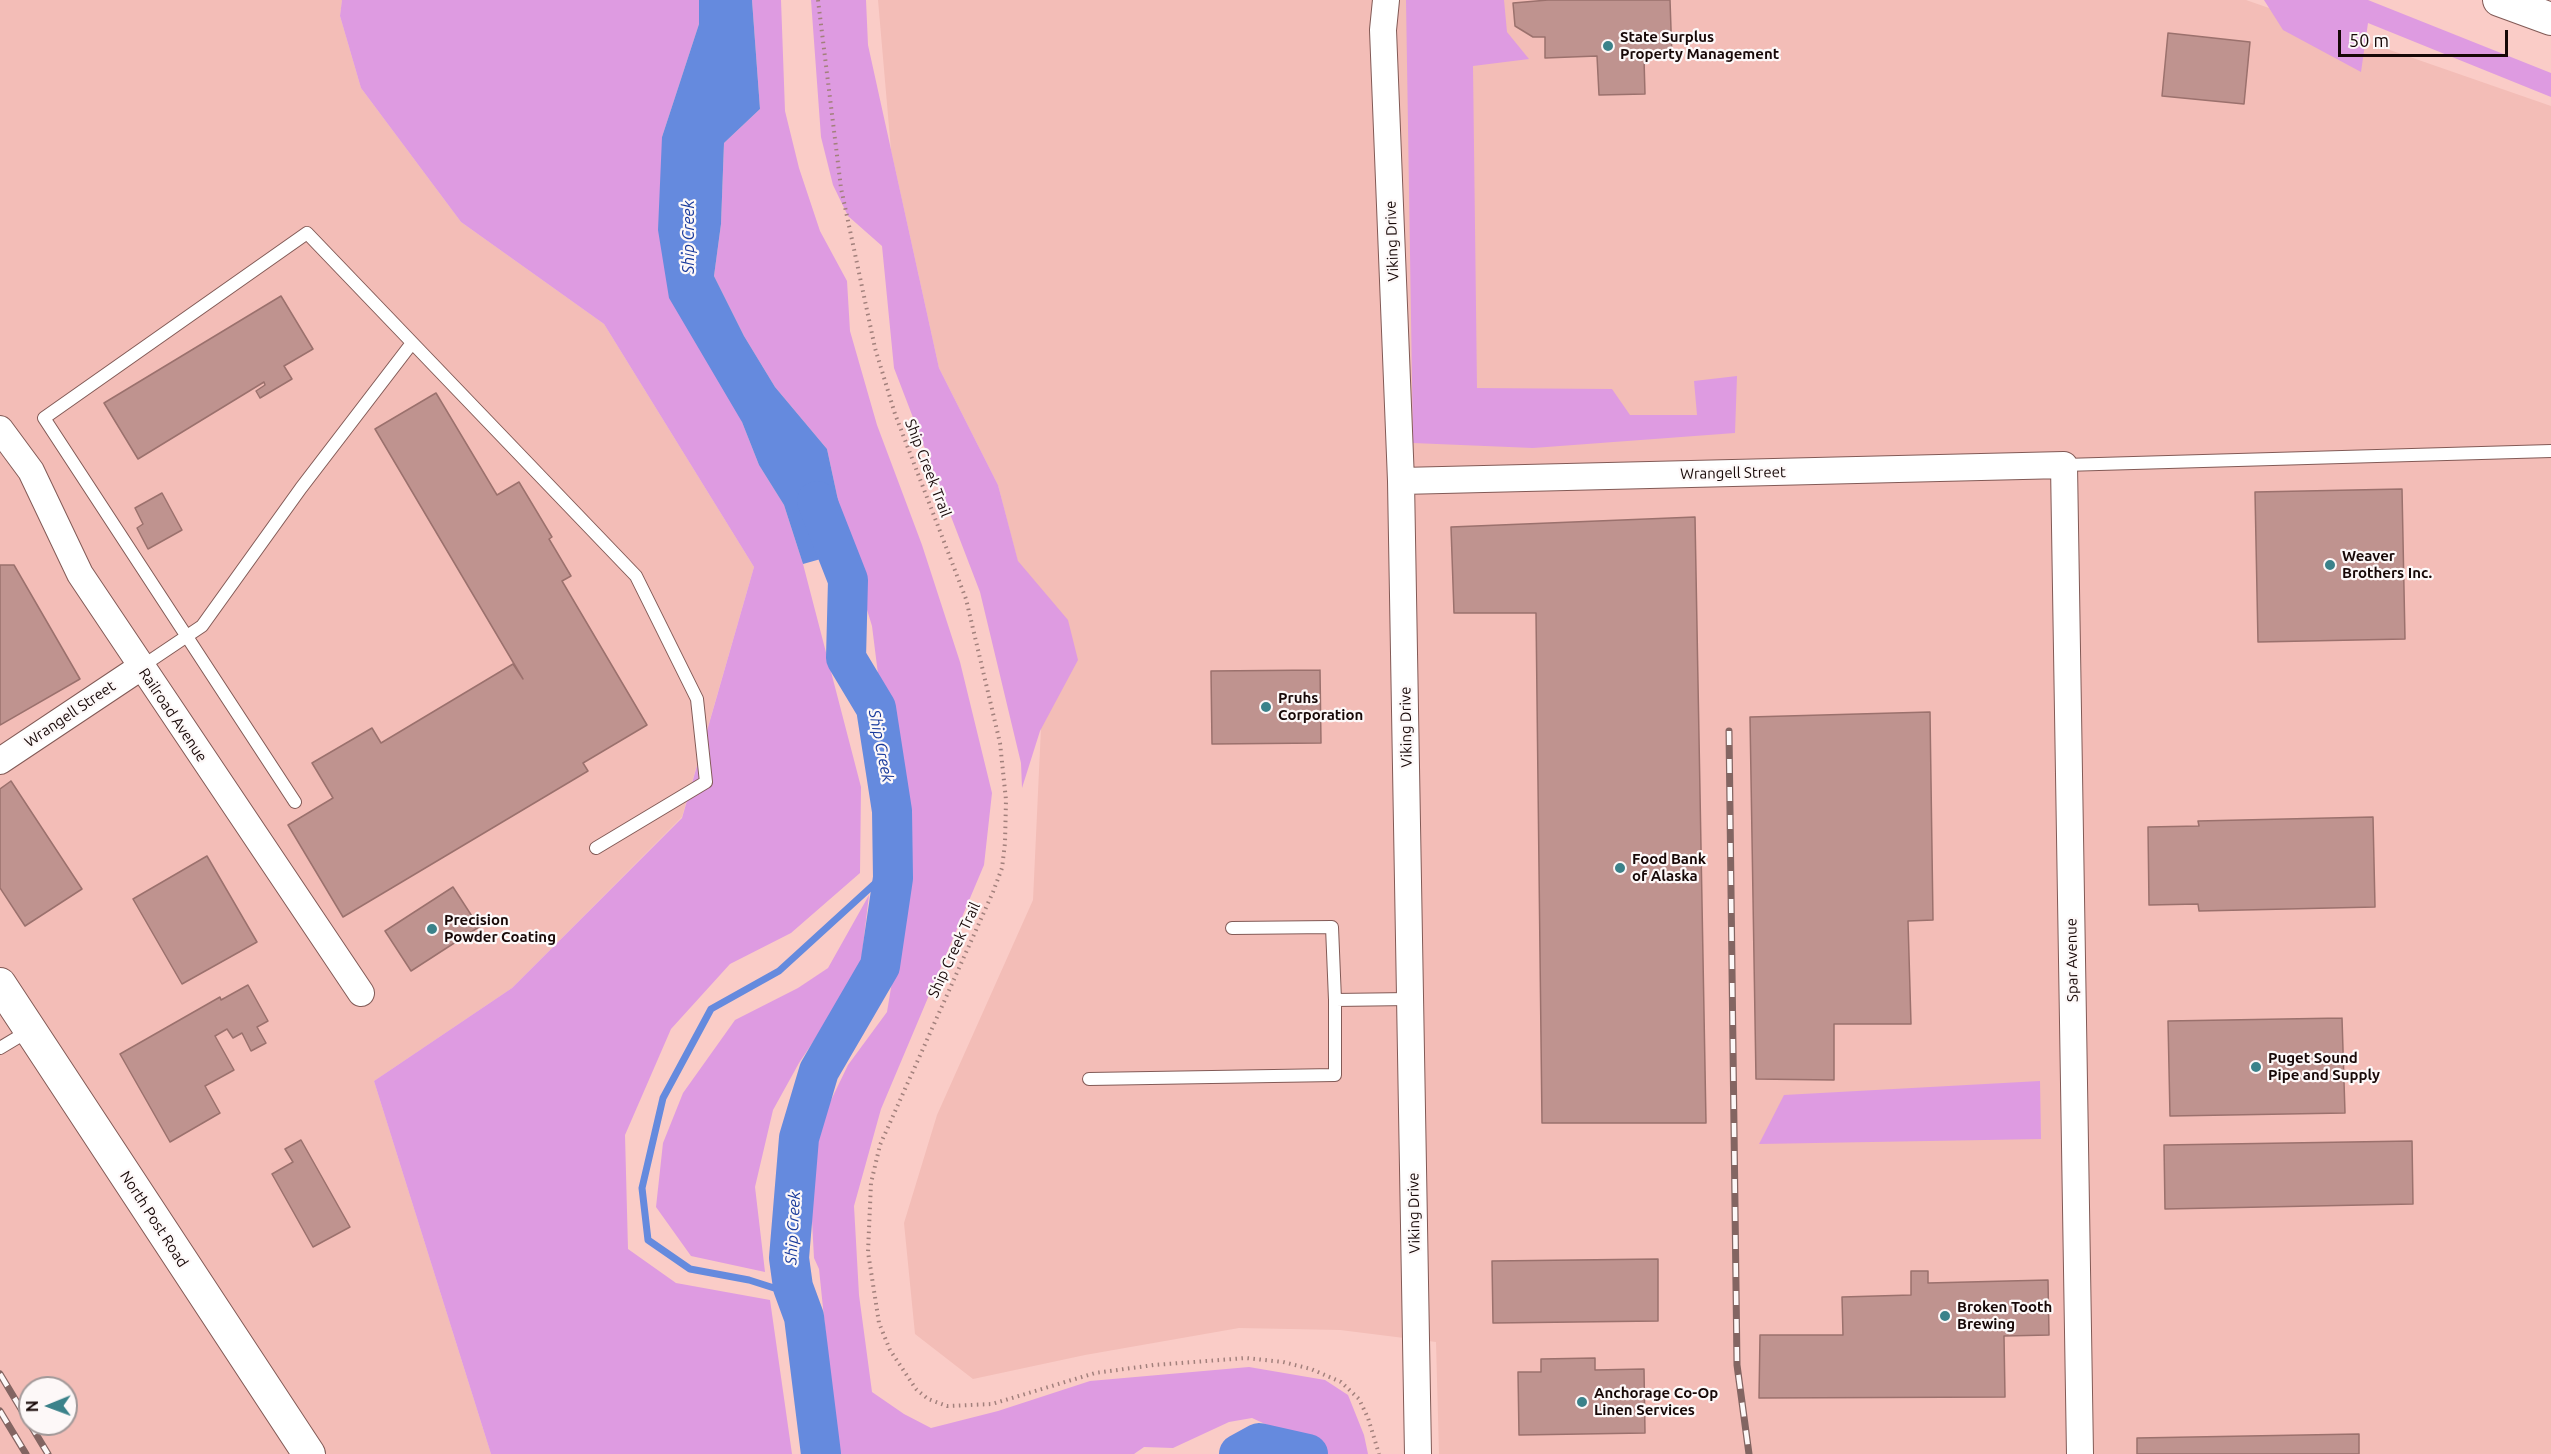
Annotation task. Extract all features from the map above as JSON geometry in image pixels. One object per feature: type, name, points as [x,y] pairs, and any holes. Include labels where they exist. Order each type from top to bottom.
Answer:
[{"type":"street","name":"Viking Drive","points":[[1386,0],[1383,30],[1401,481],[1418,1454]]},
{"type":"street","points":[[2499,0],[2551,19]]},
{"type":"street","name":"Railroad Avenue","points":[[0,429],[31,471],[80,574],[361,993]]},
{"type":"street","name":"Wrangell Street","points":[[1401,481],[2064,465]]},
{"type":"street","name":"Spar Avenue","points":[[2064,465],[2080,1454]]},
{"type":"street","name":"Wrangell Street","points":[[0,761],[141,667]]},
{"type":"street","name":"North Post Road","points":[[0,984],[309,1454]]},
{"type":"lane","points":[[296,802],[186,638],[44,418],[307,233],[636,576],[697,699],[706,782],[596,848]]},
{"type":"lane","points":[[141,667],[202,626],[301,488],[412,344]]},
{"type":"lane","points":[[2064,465],[2551,451]]},
{"type":"lane","points":[[1089,1079],[1335,1075],[1332,927],[1232,928]]},
{"type":"lane","points":[[1335,1000],[1410,999]]},
{"type":"lane","points":[[0,1048],[30,1030]]},
{"type":"path","name":"Ship Creek Trail","points":[[818,0],[841,188],[875,348],[895,414],[966,598],[1000,743],[1006,800],[1002,868],[880,1145],[871,1183],[868,1241],[869,1269],[879,1323],[890,1350],[905,1376],[927,1399],[947,1406],[992,1404],[1095,1373],[1154,1365],[1246,1358],[1283,1362],[1311,1369],[1341,1382],[1359,1400],[1368,1418],[1379,1454]]},
{"type":"shaded area","points":[[0,0],[342,0],[340,16],[361,88],[461,222],[604,324],[754,567],[682,817],[512,988],[374,1081],[491,1454],[0,1454]]},
{"type":"shaded area","points":[[342,0],[699,0],[699,24],[662,137],[742,422],[759,465],[784,505],[803,564],[861,787],[860,873],[791,933],[730,964],[671,1029],[625,1135],[628,1249],[676,1283],[770,1300],[792,1454],[491,1454],[374,1081],[512,988],[682,818],[754,567],[604,324],[461,222],[361,88],[340,16]]},
{"type":"shaded area","points":[[752,0],[781,0],[785,111],[799,168],[820,231],[847,281],[850,331],[877,425],[922,545],[960,662],[992,793],[984,865],[881,1109],[854,1206],[859,1295],[872,1392],[904,1414],[931,1428],[998,1411],[1090,1381],[1249,1367],[1325,1380],[1348,1395],[1364,1435],[1368,1454],[1321,1454],[1315,1447],[1252,1418],[1229,1422],[1173,1448],[1144,1447],[1134,1454],[838,1454],[819,1269],[814,1258],[811,1203],[817,1129],[848,1065],[887,1012],[905,903],[902,784],[880,690],[872,626],[849,551],[827,449],[775,387],[744,336],[714,276],[721,224],[724,143],[760,109]]},
{"type":"shaded area","points":[[811,0],[866,0],[868,45],[939,368],[998,485],[1018,561],[1068,620],[1078,660],[1040,731],[1022,788],[1021,763],[980,592],[894,368],[882,246],[848,216],[833,185],[821,137]]},
{"type":"shaded area","points":[[878,0],[2246,0],[2551,106],[2551,1454],[1439,1454],[1436,1342],[1340,1330],[1239,1328],[1085,1355],[973,1379],[915,1334],[904,1223],[937,1115],[1033,900],[1044,663],[998,485],[939,368],[891,150]]},
{"type":"shaded area","points":[[1406,0],[1504,0],[1507,32],[1529,59],[1473,66],[1477,388],[1612,389],[1630,415],[1697,415],[1694,381],[1737,376],[1735,433],[1533,448],[1413,443]]},
{"type":"shaded area","points":[[2264,0],[2368,0],[2551,73],[2551,97],[2368,23],[2361,72],[2283,30]]},
{"type":"shaded area","points":[[869,895],[860,971],[799,1063],[773,1110],[755,1187],[765,1272],[691,1256],[656,1207],[663,1143],[683,1093],[735,1020],[798,988],[828,968]]},
{"type":"shaded area","points":[[2040,1081],[2041,1139],[1759,1144],[1784,1095]]},
{"type":"water","points":[[699,0],[752,0],[760,109],[724,143],[721,224],[714,276],[744,336],[775,387],[827,449],[849,551],[803,564],[784,505],[759,465],[742,422],[669,298],[658,230],[662,137],[699,24]]},
{"type":"building","name":"State Surplus Property Management","points":[[1548,0],[1670,0],[1672,58],[1644,59],[1645,94],[1599,95],[1597,56],[1545,58],[1545,37],[1533,37],[1515,26],[1513,3]]},
{"type":"building","points":[[2168,33],[2250,42],[2244,104],[2162,96]]},
{"type":"building","points":[[281,296],[313,349],[284,366],[292,379],[260,398],[256,391],[265,385],[264,382],[138,459],[104,403]]},
{"type":"building","points":[[436,393],[497,495],[519,482],[552,537],[549,539],[571,576],[562,581],[647,725],[583,763],[588,771],[343,917],[288,825],[333,798],[312,763],[372,728],[381,743],[513,664],[523,679],[375,429]]},
{"type":"building","name":"Weaver Brothers Inc.","points":[[2402,489],[2405,639],[2258,642],[2255,492]]},
{"type":"building","points":[[162,493],[182,530],[148,549],[137,528],[143,524],[135,508]]},
{"type":"building","name":"Food Bank of Alaska","points":[[1695,517],[1706,1123],[1542,1123],[1536,613],[1454,613],[1451,527]]},
{"type":"building","points":[[0,565],[14,565],[80,679],[0,725]]},
{"type":"building","name":"Pruhs Corporation","points":[[1320,670],[1321,743],[1212,744],[1211,671]]},
{"type":"building","points":[[1930,712],[1933,920],[1908,921],[1911,1024],[1834,1024],[1834,1080],[1756,1079],[1750,717]]},
{"type":"building","points":[[11,781],[82,889],[25,926],[0,888],[0,789]]},
{"type":"building","points":[[2373,817],[2375,907],[2199,911],[2198,904],[2149,905],[2148,827],[2199,826],[2198,821]]},
{"type":"building","points":[[207,856],[257,942],[182,984],[133,899]]},
{"type":"building","name":"Precision Powder Coating","points":[[453,887],[479,927],[411,971],[385,931]]},
{"type":"building","points":[[248,985],[268,1021],[257,1027],[266,1043],[251,1051],[242,1033],[233,1038],[227,1029],[215,1036],[234,1070],[205,1086],[220,1113],[170,1142],[120,1054],[220,997],[221,1000]]},
{"type":"building","name":"Puget Sound Pipe and Supply","points":[[2342,1018],[2345,1113],[2170,1116],[2168,1021]]},
{"type":"building","points":[[301,1140],[350,1227],[313,1247],[272,1174],[293,1162],[285,1149]]},
{"type":"building","points":[[2412,1141],[2413,1204],[2165,1209],[2164,1145]]},
{"type":"building","points":[[1658,1259],[1658,1321],[1493,1323],[1492,1261]]},
{"type":"building","name":"Broken Tooth Brewing","points":[[1911,1271],[1928,1271],[1928,1283],[2048,1280],[2049,1335],[2004,1336],[2005,1397],[1759,1398],[1760,1335],[1843,1335],[1842,1297],[1911,1295]]},
{"type":"building","name":"Anchorage Co-Op Linen Services","points":[[1595,1358],[1595,1370],[1644,1369],[1645,1433],[1519,1435],[1518,1372],[1541,1372],[1541,1359]]},
{"type":"building","points":[[2359,1434],[2359,1454],[2137,1454],[2137,1438]]},
{"type":"waterway","name":"Ship Creek","points":[[817,501],[848,580],[846,658],[876,708],[892,811],[893,878],[880,966],[819,1071],[799,1138],[789,1258],[793,1287],[804,1317],[821,1454]]},
{"type":"waterway","points":[[796,1295],[749,1280],[690,1269],[648,1240],[642,1188],[663,1098],[711,1009],[779,971],[893,867]]},
{"type":"waterway","name":"Ship Creek","points":[[1239,1454],[1259,1443],[1308,1454]]},
{"type":"railway","points":[[1729,731],[1737,1365],[1749,1454]]},
{"type":"railway","points":[[0,1374],[48,1454]]},
{"type":"railway","points":[[0,1411],[26,1454]]},
{"type":"place","name":"State Surplus Property Management","points":[[1608,46]]},
{"type":"place","name":"Weaver Brothers Inc.","points":[[2330,565]]},
{"type":"place","name":"Pruhs Corporation","points":[[1266,707]]},
{"type":"place","name":"Food Bank of Alaska","points":[[1620,868]]},
{"type":"place","name":"Precision Powder Coating","points":[[432,929]]},
{"type":"place","name":"Puget Sound Pipe and Supply","points":[[2256,1067]]},
{"type":"place","name":"Broken Tooth Brewing","points":[[1945,1316]]},
{"type":"place","name":"Anchorage Co-Op Linen Services","points":[[1582,1402]]}]
